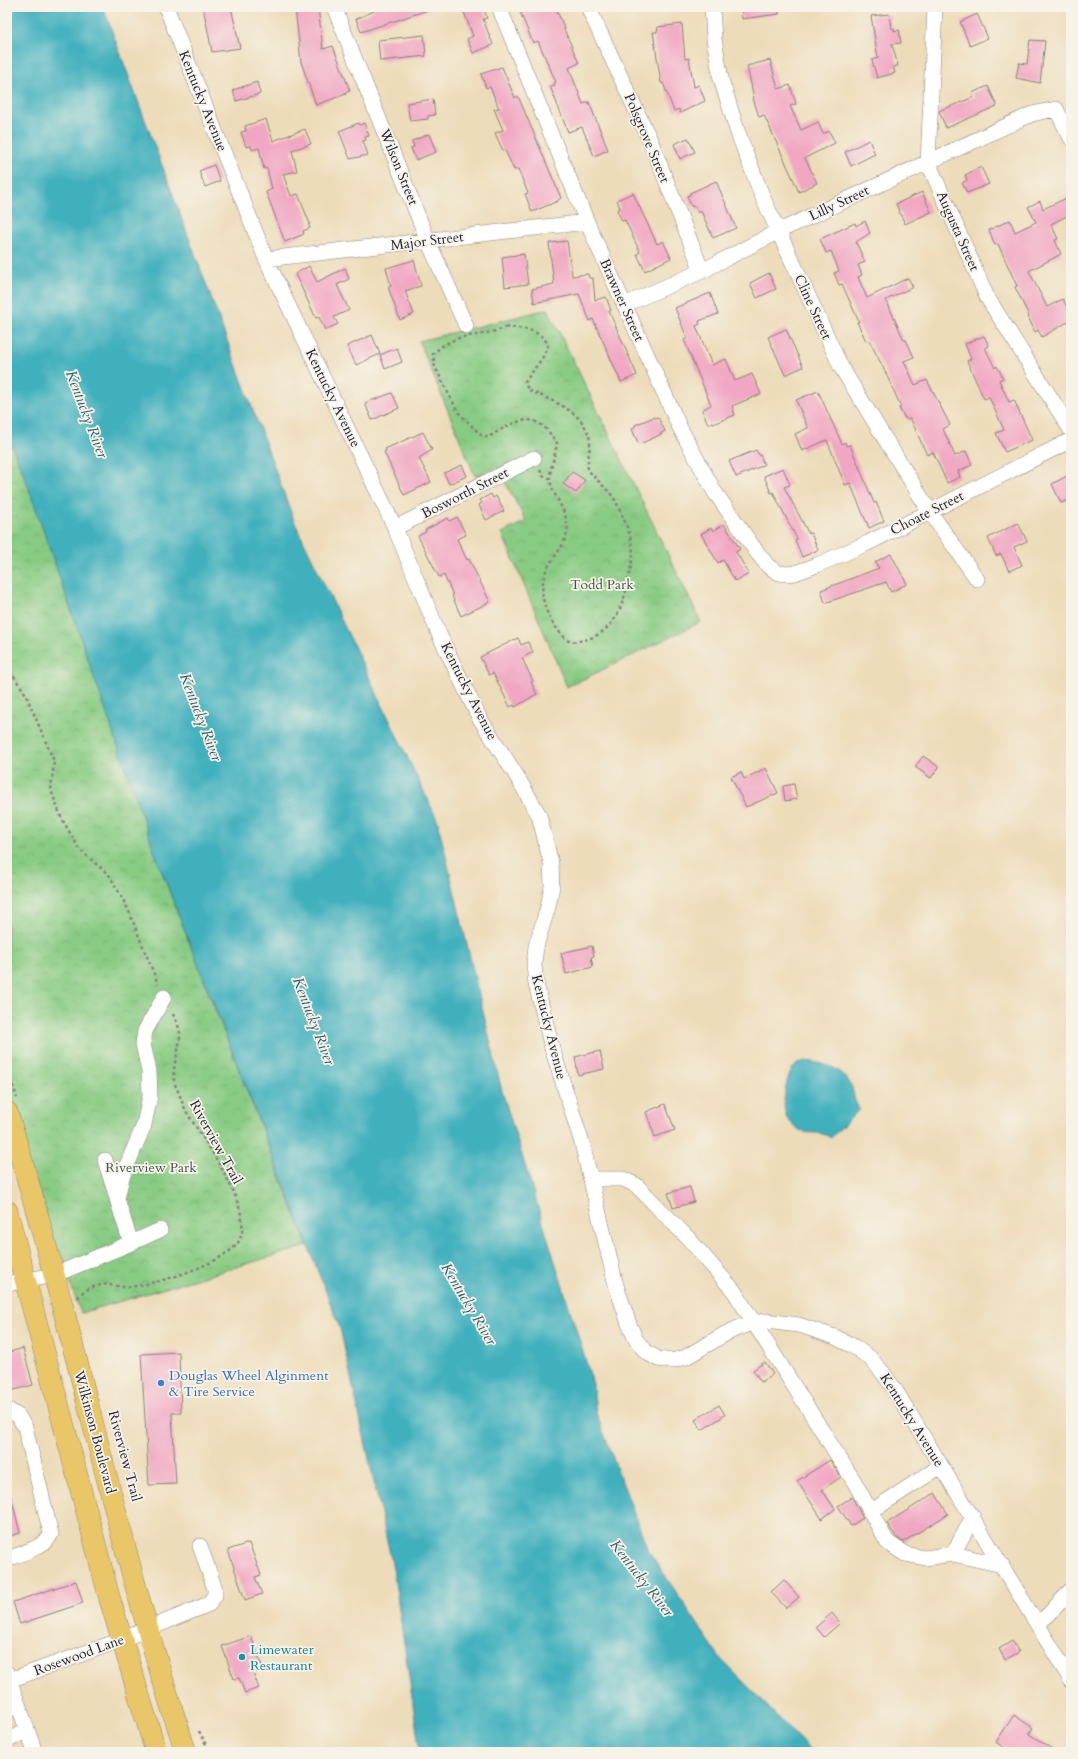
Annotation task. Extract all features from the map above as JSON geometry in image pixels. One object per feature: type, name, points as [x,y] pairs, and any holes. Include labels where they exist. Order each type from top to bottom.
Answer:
[{"type":"highway","name":"Wilkinson Boulevard","points":[[7,1112],[28,1178],[148,1629],[186,1752]]},
{"type":"highway","name":"Wilkinson Boulevard","points":[[7,1211],[16,1282],[121,1640],[156,1752]]},
{"type":"street","name":"Kentucky Avenue","points":[[166,7],[266,259],[395,528],[439,634],[479,717],[516,775],[539,815],[551,863],[552,886],[548,907],[536,946],[534,965],[536,984],[552,1048],[580,1137],[622,1306],[636,1340],[646,1352],[658,1359],[672,1361],[686,1357],[738,1328],[766,1321],[782,1322],[817,1330],[853,1346],[870,1358],[895,1390],[1071,1680]]},
{"type":"street","name":"Wilson Street","points":[[334,7],[428,241],[466,326]]},
{"type":"street","name":"Brawner Street","points":[[499,7],[587,222],[680,428],[714,491],[768,566],[779,572]]},
{"type":"street","name":"Polsgrove Street","points":[[588,7],[650,140],[702,271]]},
{"type":"street","name":"Cline Street","points":[[712,7],[714,39],[722,79],[738,133],[763,198],[841,366],[930,512],[977,579]]},
{"type":"street","name":"Augusta Street","points":[[935,7],[928,162],[987,297],[1071,430]]},
{"type":"street","name":"Lilly Street","points":[[624,305],[702,271],[779,231],[1032,114],[1056,109],[1071,138]]},
{"type":"street","name":"Major Street","points":[[266,259],[587,222]]},
{"type":"street","name":"Choate Street","points":[[779,572],[795,573],[868,543],[1071,440]]},
{"type":"street","name":"Bosworth Street","points":[[395,528],[534,458]]},
{"type":"street","points":[[117,1199],[122,1177],[144,1125],[150,1096],[149,1071],[143,1044],[145,1031],[164,997]]},
{"type":"street","points":[[105,1160],[131,1244]]},
{"type":"street","points":[[590,1179],[623,1179],[636,1185],[688,1238],[734,1291],[855,1483],[887,1542],[905,1554],[925,1558],[953,1554],[1002,1565]]},
{"type":"street","points":[[16,1282],[54,1275],[131,1244],[160,1230]]},
{"type":"street","points":[[7,1409],[18,1416],[24,1427],[51,1534],[50,1538],[44,1543],[7,1559]]},
{"type":"street","points":[[870,1512],[941,1466]]},
{"type":"street","points":[[953,1554],[973,1517]]},
{"type":"street","name":"Rosewood Lane","points":[[8,1676],[121,1640],[203,1607],[212,1600],[215,1595],[214,1583],[200,1546]]},
{"type":"street","points":[[1037,1624],[1048,1616],[1071,1590]]},
{"type":"street","points":[[8,1676],[35,1752]]},
{"type":"street","points":[[7,1741],[27,1730]]},
{"type":"path","points":[[506,327],[521,328],[531,331],[545,339],[548,345],[543,357],[525,382],[528,390],[574,414],[583,424],[590,441],[588,470],[611,494],[616,502],[632,545],[633,555],[628,584],[620,610],[613,622],[606,629],[582,642],[570,642],[560,634],[552,624],[542,599],[541,587],[543,577],[567,532],[567,522],[550,479],[552,466],[557,444],[538,422],[528,419],[500,430],[489,437],[481,435],[458,412],[443,380],[435,367],[433,354],[442,345],[470,334],[497,331],[506,327]]},
{"type":"path","name":"Riverview Trail","points":[[7,666],[25,693],[54,761],[51,790],[61,817],[78,850],[110,876],[128,909],[164,997],[176,1022],[180,1034],[174,1080],[185,1109],[218,1160],[232,1190],[242,1225],[240,1239],[234,1247],[207,1264],[149,1284],[125,1287],[103,1285],[88,1288],[79,1296],[78,1304]]},
{"type":"path","points":[[195,1725],[210,1752]]},
{"type":"green space","name":"Todd Park","points":[[548,309],[701,622],[567,687],[502,533],[526,521],[497,467],[475,476],[419,341]]},
{"type":"green space","name":"Riverview Park","points":[[7,434],[26,480],[157,859],[307,1246],[81,1313],[7,1114]]},
{"type":"water","name":"Kentucky River","points":[[7,7],[103,7],[295,523],[437,819],[502,1091],[593,1384],[596,1413],[648,1550],[721,1659],[812,1752],[420,1752],[393,1568],[340,1328],[157,859],[26,480],[7,434]]},
{"type":"water","points":[[804,1061],[831,1067],[843,1074],[851,1085],[856,1104],[860,1109],[831,1138],[820,1133],[801,1131],[787,1118],[785,1113],[784,1098],[789,1075],[797,1064]]},
{"type":"building","points":[[203,7],[231,7],[240,48],[212,52]]},
{"type":"building","points":[[295,7],[318,7],[323,49],[333,46],[350,91],[345,93],[346,94],[316,105],[301,62]]},
{"type":"building","points":[[372,7],[430,7],[431,9],[361,32],[356,19],[374,11]]},
{"type":"building","points":[[462,7],[483,7],[487,18],[483,19],[493,45],[473,53],[467,39],[473,36]]},
{"type":"building","points":[[518,7],[555,7],[579,63],[569,68],[583,104],[589,102],[608,150],[594,156],[582,127],[568,132],[550,86],[555,85],[554,83],[556,82],[538,41],[533,43]]},
{"type":"building","points":[[741,7],[778,7],[779,14],[742,19]]},
{"type":"building","points":[[889,14],[891,28],[894,28],[894,31],[899,30],[901,43],[892,44],[898,66],[893,67],[895,73],[877,78],[872,60],[878,58],[871,16]]},
{"type":"building","points":[[977,14],[988,38],[970,46],[960,22]]},
{"type":"building","points":[[682,24],[685,59],[689,58],[694,87],[699,85],[705,101],[680,113],[679,109],[674,111],[663,83],[661,83],[653,32],[657,32],[658,27]]},
{"type":"building","points":[[424,35],[426,56],[380,61],[378,40]]},
{"type":"building","points":[[1030,40],[1045,41],[1040,83],[1016,78],[1019,63],[1027,64]]},
{"type":"building","points":[[770,60],[778,89],[790,85],[796,104],[790,106],[801,130],[818,122],[823,134],[829,131],[835,143],[805,158],[817,183],[799,192],[764,115],[759,117],[753,98],[747,66]]},
{"type":"building","points":[[502,67],[515,98],[518,96],[561,198],[558,201],[532,212],[525,194],[528,193],[518,169],[514,170],[495,133],[503,130],[494,109],[499,108],[490,87],[486,88],[481,74]]},
{"type":"building","points":[[257,82],[260,94],[236,101],[233,90]]},
{"type":"building","points":[[988,86],[997,106],[946,128],[939,111],[974,97],[972,93]]},
{"type":"building","points":[[433,99],[435,115],[428,116],[428,119],[410,121],[407,103]]},
{"type":"building","points":[[266,119],[273,141],[305,129],[311,144],[292,150],[297,171],[283,174],[291,196],[298,194],[310,224],[308,224],[310,228],[303,231],[304,234],[285,242],[266,192],[272,189],[267,168],[264,169],[259,148],[252,150],[251,146],[246,147],[241,132],[246,131],[245,126]]},
{"type":"building","points":[[359,123],[360,125],[364,123],[369,136],[365,137],[366,140],[363,141],[368,155],[350,159],[339,131]]},
{"type":"building","points":[[429,134],[436,152],[416,160],[411,148],[414,147],[412,141]]},
{"type":"building","points":[[688,138],[695,152],[680,159],[674,144]]},
{"type":"building","points":[[869,140],[875,154],[851,166],[845,152]]},
{"type":"building","points":[[214,165],[220,181],[205,187],[199,171]]},
{"type":"building","points":[[981,167],[989,184],[967,193],[962,183],[967,180],[965,175]]},
{"type":"building","points":[[716,181],[736,228],[713,238],[701,211],[698,213],[695,206],[692,207],[687,196],[690,195],[690,193]]},
{"type":"building","points":[[922,192],[931,212],[905,224],[896,204]]},
{"type":"building","points":[[633,193],[657,244],[663,241],[671,258],[645,271],[637,254],[640,252],[625,220],[622,221],[617,210],[620,208],[617,200]]},
{"type":"building","points":[[1071,196],[1071,214],[1051,224],[1058,239],[1055,240],[1061,254],[1029,271],[1047,307],[1063,299],[1071,315],[1071,320],[1042,337],[1038,330],[1035,332],[1015,287],[1017,286],[998,244],[995,245],[989,230],[1010,220],[1015,232],[1036,222],[1028,207],[1040,201],[1043,209]]},
{"type":"building","points":[[865,221],[870,233],[856,242],[865,262],[858,265],[862,275],[858,277],[867,298],[908,278],[913,287],[886,300],[904,340],[906,340],[914,357],[904,361],[915,385],[927,380],[950,425],[943,429],[955,456],[966,451],[972,465],[958,471],[960,477],[947,483],[933,452],[927,455],[910,418],[907,420],[899,408],[901,407],[884,369],[869,340],[866,341],[842,284],[839,285],[834,273],[839,271],[831,251],[826,253],[820,239],[855,223],[856,226]]},
{"type":"building","points":[[567,241],[572,276],[588,274],[589,278],[593,278],[595,300],[606,297],[611,310],[609,311],[637,375],[621,382],[593,319],[590,321],[579,294],[534,303],[532,289],[554,284],[549,243]]},
{"type":"building","points":[[524,254],[528,284],[505,287],[502,257]]},
{"type":"building","points":[[414,260],[421,286],[405,291],[414,314],[400,320],[388,287],[391,286],[386,268]]},
{"type":"building","points":[[309,266],[317,282],[345,268],[349,279],[337,285],[349,310],[334,317],[338,324],[325,330],[319,317],[316,318],[295,274]]},
{"type":"building","points":[[769,273],[776,289],[757,298],[750,283]]},
{"type":"building","points":[[710,293],[718,314],[699,321],[700,324],[696,326],[712,365],[726,359],[735,381],[752,374],[761,394],[732,406],[735,415],[713,424],[712,422],[708,424],[702,410],[711,405],[684,340],[687,338],[675,308]]},
{"type":"building","points":[[786,329],[803,367],[785,375],[768,337]]},
{"type":"building","points":[[372,335],[380,354],[356,365],[347,346]]},
{"type":"building","points":[[984,336],[989,346],[985,348],[995,368],[997,366],[1003,378],[999,380],[1009,402],[1014,400],[1032,440],[1005,452],[996,433],[1004,430],[989,397],[984,399],[967,361],[971,359],[965,344]]},
{"type":"building","points":[[397,348],[402,362],[385,369],[380,355]]},
{"type":"building","points":[[818,391],[842,444],[845,442],[846,446],[850,445],[874,503],[876,502],[884,521],[869,528],[850,483],[845,485],[827,440],[802,451],[795,434],[808,428],[796,400]]},
{"type":"building","points":[[392,393],[399,408],[372,420],[365,403]]},
{"type":"building","points":[[654,417],[658,417],[665,431],[661,433],[662,434],[642,443],[638,443],[632,429],[635,425]]},
{"type":"building","points":[[423,432],[432,450],[419,458],[431,482],[404,495],[384,452],[386,451],[385,449]]},
{"type":"building","points":[[756,450],[764,465],[736,477],[729,461]]},
{"type":"building","points":[[462,465],[467,476],[449,484],[444,473]]},
{"type":"building","points":[[783,468],[790,485],[784,487],[809,534],[811,533],[818,550],[802,557],[795,540],[797,539],[773,492],[771,493],[764,476]]},
{"type":"building","points":[[572,472],[585,480],[576,493],[563,484]]},
{"type":"building","points":[[1067,476],[1071,485],[1071,499],[1061,503],[1052,484]]},
{"type":"building","points":[[491,494],[493,498],[496,496],[504,511],[486,520],[479,505],[482,503],[480,500]]},
{"type":"building","points":[[457,517],[466,535],[457,539],[467,560],[469,559],[490,602],[461,616],[444,575],[439,577],[418,536],[426,532],[425,530],[448,518],[449,521]]},
{"type":"building","points":[[1018,523],[1027,541],[1014,547],[1022,565],[1009,571],[1001,554],[996,556],[988,538]]},
{"type":"building","points":[[724,524],[740,549],[736,552],[749,574],[735,581],[723,560],[718,563],[701,534],[711,528],[713,531]]},
{"type":"building","points":[[891,554],[907,584],[891,592],[886,582],[825,603],[821,590],[879,568],[875,562]]},
{"type":"building","points":[[518,638],[521,645],[528,642],[533,652],[522,658],[533,681],[531,682],[537,694],[515,707],[514,705],[510,707],[493,673],[489,675],[480,657]]},
{"type":"building","points":[[923,756],[939,767],[931,778],[915,767]]},
{"type":"building","points":[[766,768],[778,793],[746,807],[731,777],[741,772],[744,779]]},
{"type":"building","points":[[794,784],[797,799],[785,801],[783,786]]},
{"type":"building","points":[[592,946],[594,956],[591,957],[593,967],[566,974],[561,953]]},
{"type":"building","points":[[600,1051],[604,1069],[578,1075],[575,1057]]},
{"type":"building","points":[[665,1104],[675,1130],[655,1137],[646,1112]]},
{"type":"building","points":[[690,1187],[694,1202],[673,1208],[668,1193]]},
{"type":"building","points":[[23,1348],[33,1385],[7,1392],[7,1353]]},
{"type":"building","points":[[179,1352],[181,1413],[172,1413],[176,1484],[149,1485],[141,1354]]},
{"type":"building","points":[[765,1362],[773,1374],[761,1382],[753,1370]]},
{"type":"building","points":[[719,1405],[725,1415],[702,1430],[695,1420]]},
{"type":"building","points":[[830,1460],[841,1477],[822,1490],[835,1509],[822,1519],[797,1481]]},
{"type":"building","points":[[935,1493],[948,1514],[903,1542],[896,1537],[887,1523]]},
{"type":"building","points":[[11,1496],[20,1533],[7,1537],[7,1497]]},
{"type":"building","points":[[852,1497],[863,1518],[851,1526],[838,1506]]},
{"type":"building","points":[[249,1543],[261,1575],[255,1577],[262,1594],[245,1600],[228,1550]]},
{"type":"building","points":[[784,1580],[799,1597],[786,1608],[771,1592]]},
{"type":"building","points":[[76,1581],[83,1603],[20,1624],[13,1602]]},
{"type":"building","points":[[832,1613],[840,1623],[824,1637],[816,1627]]},
{"type":"building","name":"Limewater Restaurant","points":[[251,1636],[263,1669],[253,1673],[259,1688],[245,1693],[239,1678],[234,1679],[222,1646]]},
{"type":"building","points":[[1012,1641],[1019,1652],[1005,1660],[999,1649]]},
{"type":"building","points":[[1014,1715],[1033,1728],[1029,1734],[1057,1752],[1010,1752],[996,1742]]},
{"type":"place","name":"Douglas Wheel Alginment & Tire Service","points":[[161,1383]]},
{"type":"place","name":"Limewater Restaurant","points":[[242,1657]]}]
